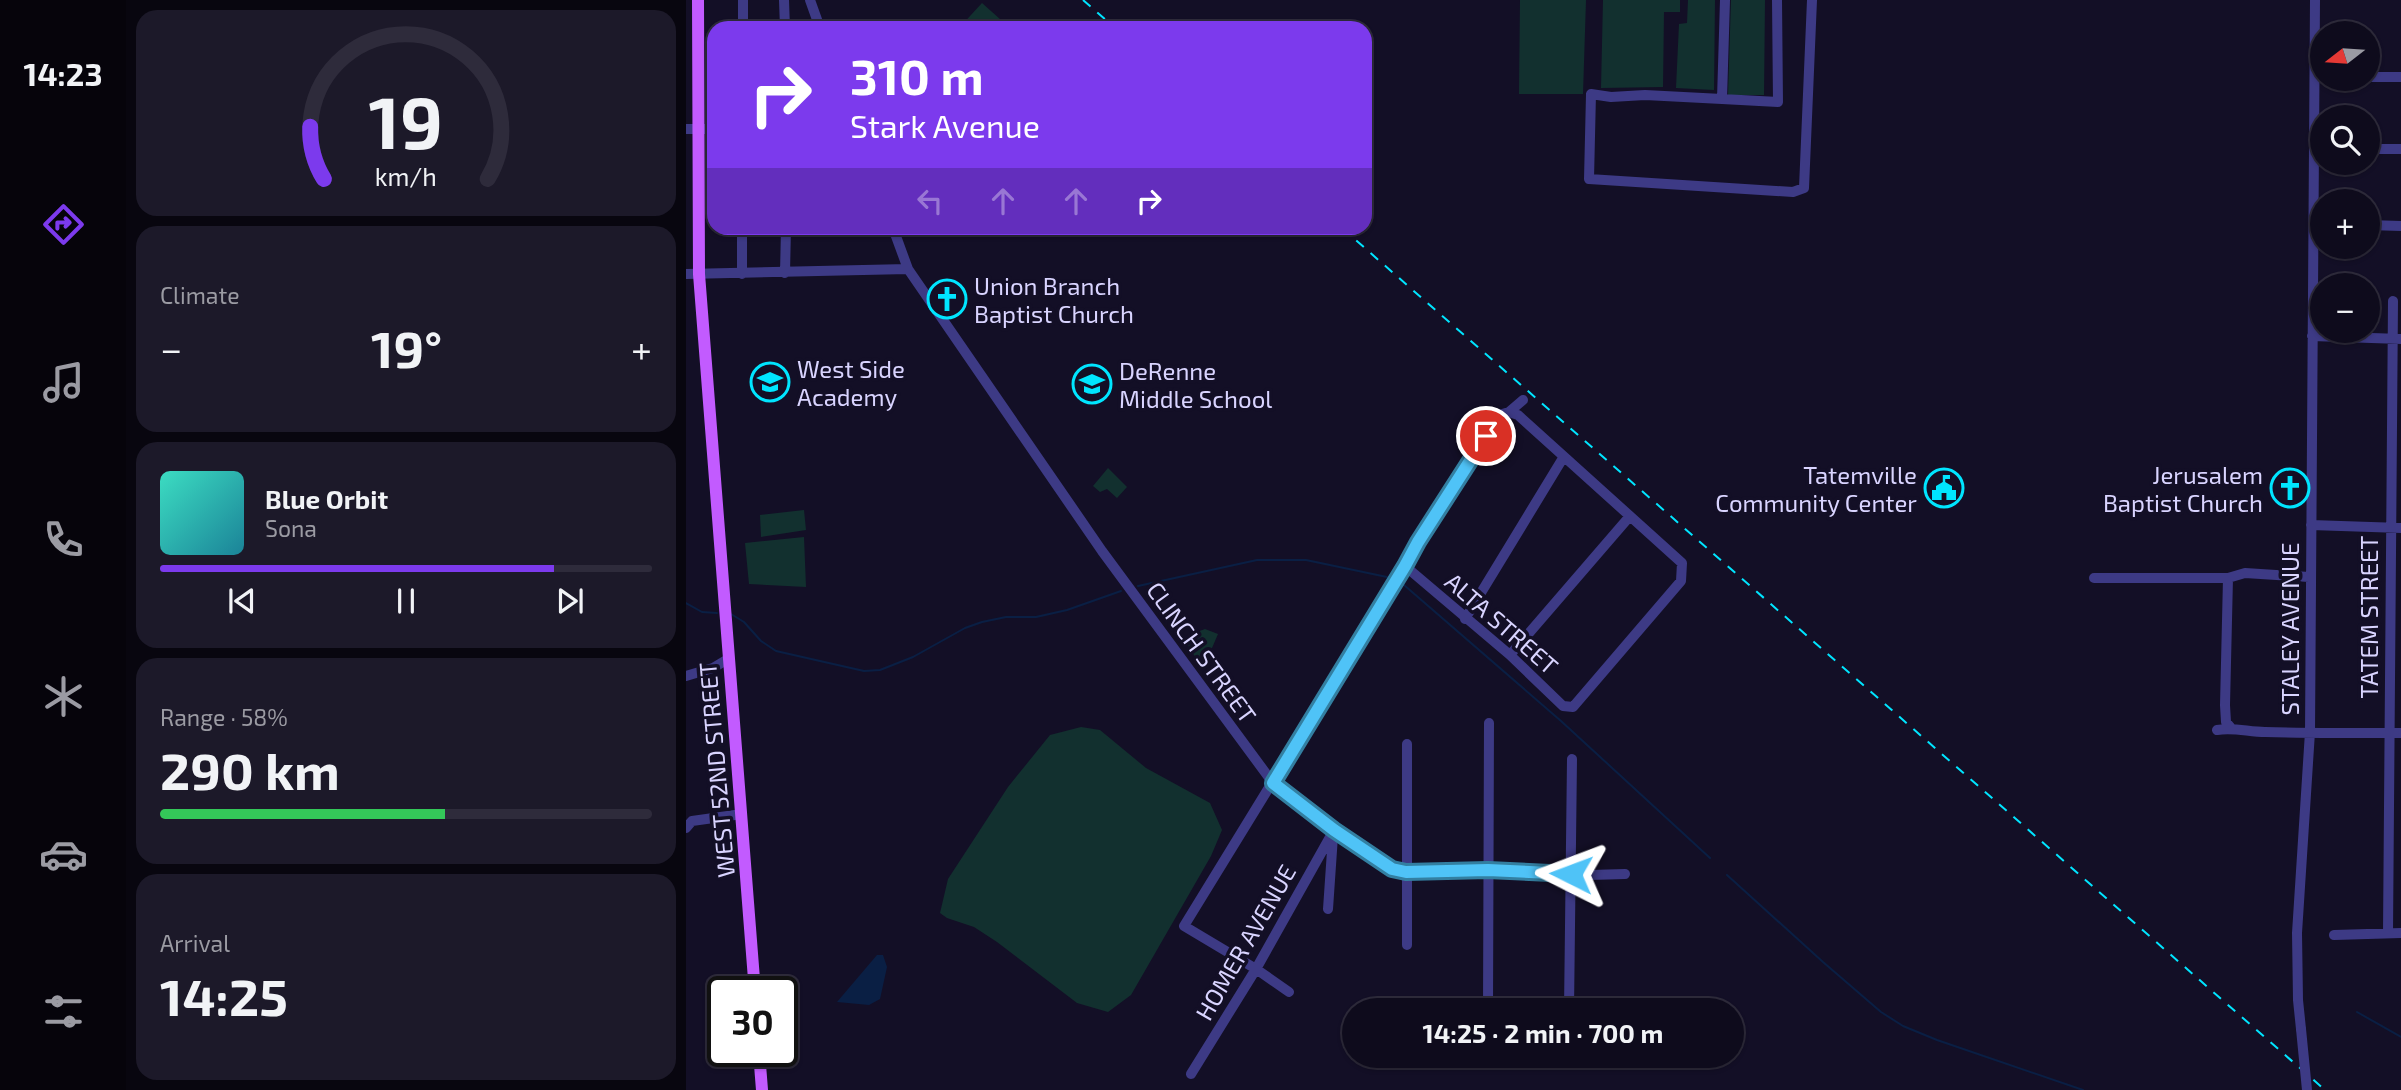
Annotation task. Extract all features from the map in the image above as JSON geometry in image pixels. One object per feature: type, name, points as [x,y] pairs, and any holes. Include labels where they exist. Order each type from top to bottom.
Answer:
[{"type":"main road","name":"WEST 52ND STREET","points":[[698,0],[693,129],[693,274],[754,976]]},
{"type":"main road","points":[[760,1067],[762,1090]]},
{"type":"street","points":[[743,0],[743,21]]},
{"type":"street","points":[[785,0],[785,21]]},
{"type":"street","points":[[810,0],[818,21]]},
{"type":"street","points":[[1722,99],[1725,0]]},
{"type":"street","points":[[1777,0],[1777,102],[1645,95],[1611,97],[1591,94],[1589,179],[1793,192],[1800,190],[1806,183],[1812,0]]},
{"type":"street","name":"STALEY AVENUE","points":[[2315,0],[2316,21]]},
{"type":"street","points":[[2380,77],[2401,76]]},
{"type":"street","points":[[2380,149],[2401,149]]},
{"type":"street","points":[[2380,225],[2401,226]]},
{"type":"street","points":[[742,235],[742,274]]},
{"type":"street","points":[[785,273],[786,235]]},
{"type":"street","name":"CLINCH STREET","points":[[896,235],[908,269],[1102,551],[1273,783],[1334,830],[1392,869],[1406,872],[1488,870],[1625,874]]},
{"type":"street","points":[[693,274],[908,269]]},
{"type":"street","name":"TATEM STREET","points":[[2388,933],[2395,733],[2397,339],[2393,301]]},
{"type":"street","name":"STALEY AVENUE","points":[[2307,1090],[2298,1000],[2297,933],[2310,732],[2312,343]]},
{"type":"street","points":[[1289,992],[1184,926],[1418,542],[1499,415],[1509,412],[1523,400]]},
{"type":"street","points":[[1509,412],[1518,415],[1630,516],[1510,655]]},
{"type":"street","points":[[1465,619],[1563,458]]},
{"type":"street","name":"ALTA STREET","points":[[1405,566],[1510,655],[1563,706],[1573,707],[1682,581],[1682,563],[1630,516]]},
{"type":"street","points":[[2311,525],[2395,528]]},
{"type":"street","points":[[2094,578],[2228,578],[2245,573],[2309,577]]},
{"type":"street","points":[[2228,578],[2225,705],[2226,722],[2231,728],[2236,731],[2395,733]]},
{"type":"street","points":[[686,676],[713,668],[728,659]]},
{"type":"street","points":[[1488,998],[1489,723]]},
{"type":"street","points":[[2217,730],[2231,728]]},
{"type":"street","points":[[1407,945],[1408,744]]},
{"type":"street","points":[[1569,998],[1572,759]]},
{"type":"street","points":[[686,828],[692,821],[741,814]]},
{"type":"street","points":[[1328,909],[1334,830]]},
{"type":"street","name":"HOMER AVENUE","points":[[1191,1074],[1256,969],[1334,830]]},
{"type":"street","points":[[2334,935],[2401,933]]},
{"type":"green space","points":[[1520,0],[1586,0],[1583,94],[1519,94]]},
{"type":"green space","points":[[1603,0],[1680,0],[1680,12],[1664,12],[1663,87],[1601,88]]},
{"type":"green space","points":[[1688,0],[1715,0],[1714,90],[1676,88],[1679,24],[1687,23]]},
{"type":"green space","points":[[1731,0],[1765,0],[1764,95],[1728,95]]},
{"type":"green space","points":[[982,3],[1002,21],[965,21]]},
{"type":"green space","points":[[1108,468],[1127,487],[1117,498],[1107,489],[1100,492],[1093,486]]},
{"type":"green space","points":[[804,510],[806,530],[761,537],[760,515]]},
{"type":"green space","points":[[804,537],[806,587],[749,584],[745,543]]},
{"type":"green space","points":[[1205,629],[1218,634],[1209,655],[1200,664],[1184,640],[1189,635]]},
{"type":"green space","points":[[1081,727],[1100,730],[1146,768],[1210,803],[1222,830],[1211,856],[1131,995],[1108,1012],[1077,1003],[997,942],[974,927],[940,913],[948,879],[1008,787],[1050,735]]},
{"type":"water","points":[[877,955],[883,955],[887,967],[880,999],[869,1005],[837,1002]]},
{"type":"waterway","points":[[1138,586],[1257,560],[1306,560],[1387,577]]},
{"type":"waterway","points":[[1404,585],[1561,721],[1710,858]]},
{"type":"waterway","points":[[731,614],[776,651],[864,671],[880,670],[913,657],[965,628],[982,622],[1006,617],[1036,617],[1067,610],[1121,591]]},
{"type":"waterway","points":[[686,603],[702,612],[717,613]]},
{"type":"waterway","points":[[1727,875],[1881,1012],[1903,1026],[2083,1090]]},
{"type":"waterway","points":[[2357,1012],[2401,1037]]},
{"type":"railway","points":[[1083,0],[1107,21]]},
{"type":"railway","points":[[1350,235],[2325,1090]]},
{"type":"place","name":"Union Branch Baptist Church","points":[[947,299]]},
{"type":"place","name":"West Side Academy","points":[[770,382]]},
{"type":"place","name":"DeRenne Middle School","points":[[1092,384]]},
{"type":"place","name":"Tatemville Community Center","points":[[1944,488]]},
{"type":"place","name":"Jerusalem Baptist Church","points":[[2290,488]]},
{"type":"route","points":[[1486,436],[1418,542],[1273,783],[1334,830],[1392,869],[1406,872],[1488,870],[1571,874]]}]
